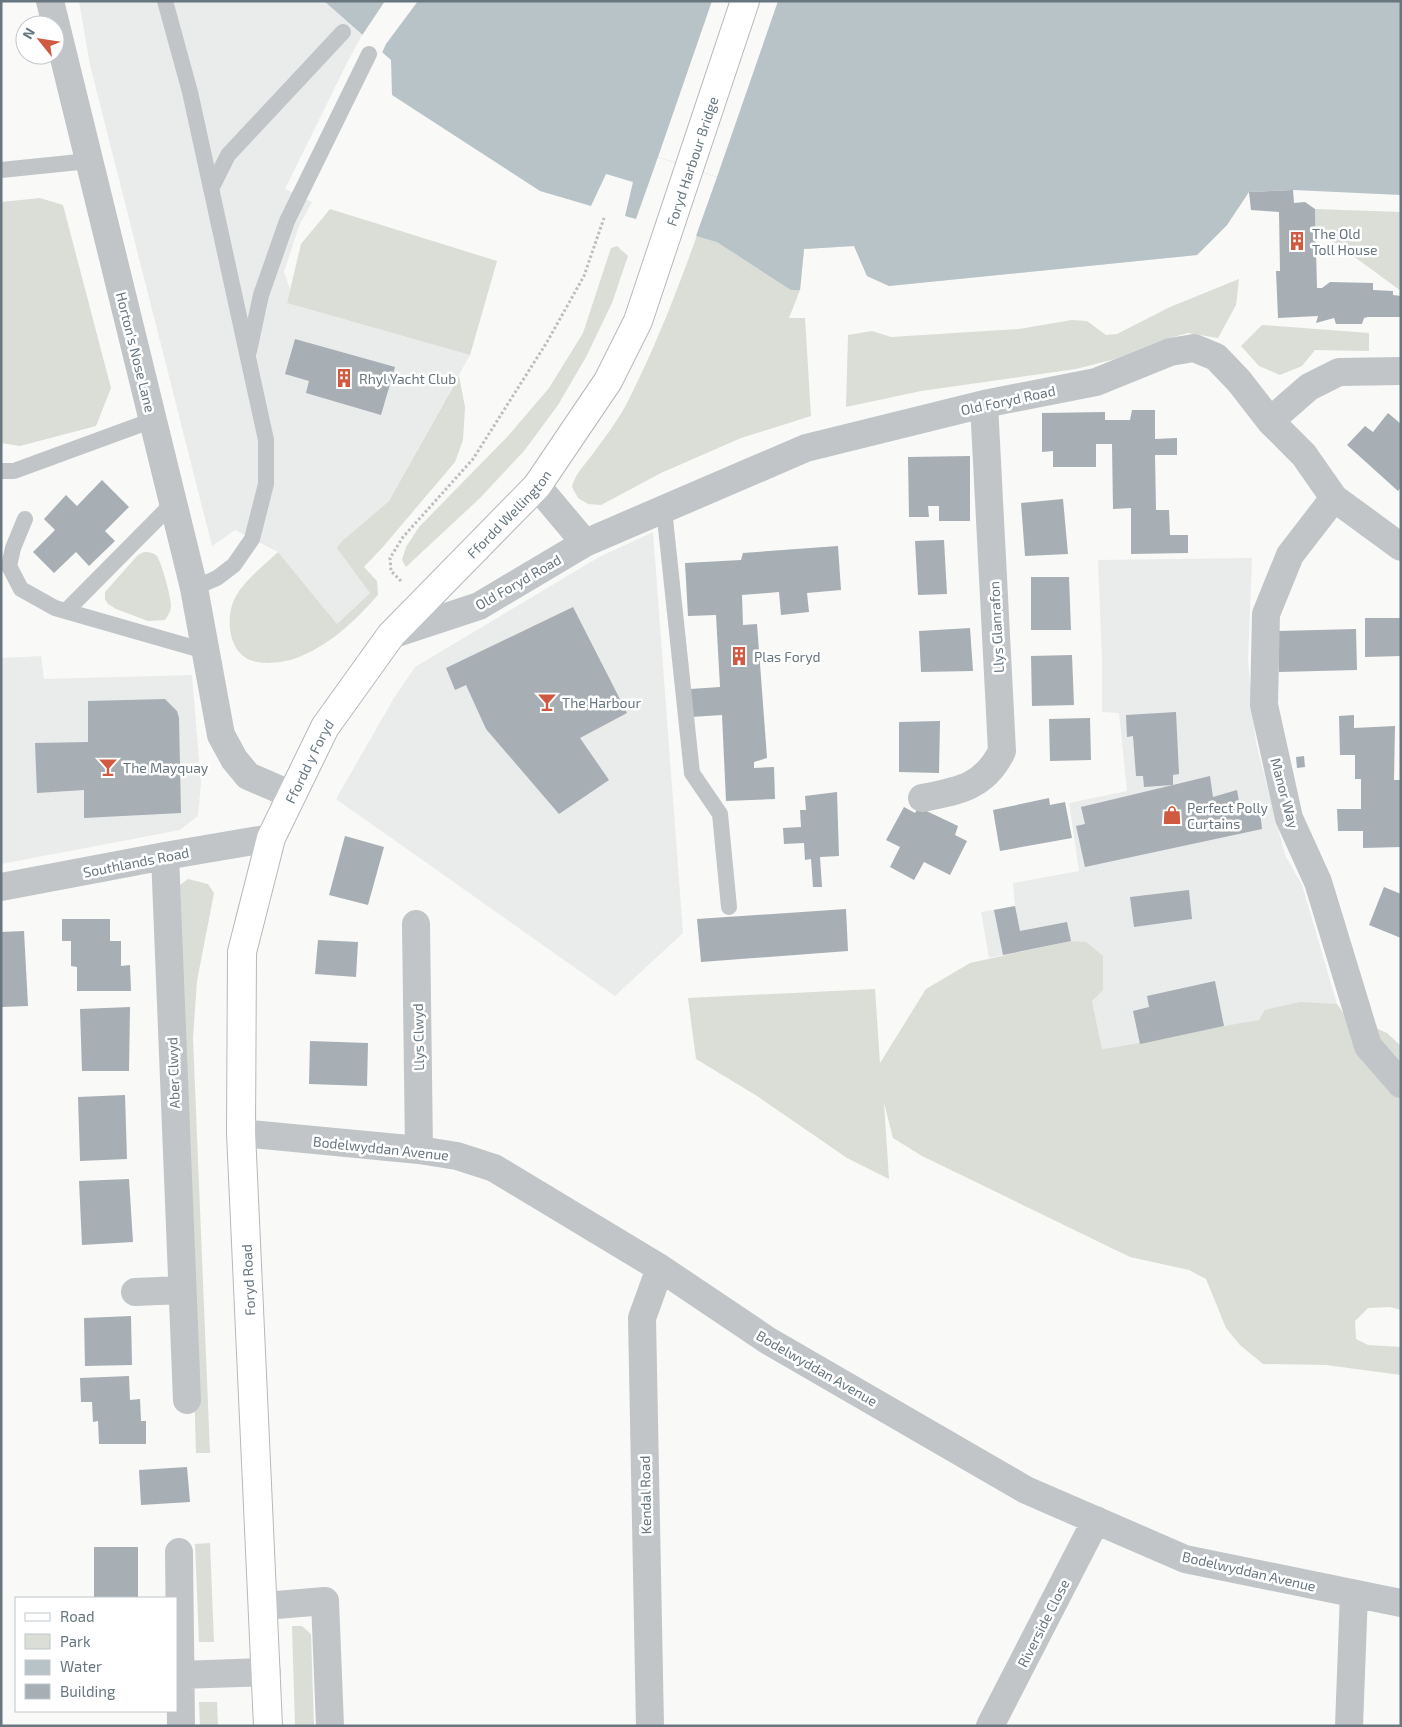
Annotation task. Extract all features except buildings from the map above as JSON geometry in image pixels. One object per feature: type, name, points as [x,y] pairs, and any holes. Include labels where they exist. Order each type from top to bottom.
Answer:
[{"type":"main road","name":"Foryd Harbour Bridge","points":[[638,321],[746,1]]},
{"type":"main road","name":"Ffordd Wellington","points":[[352,688],[391,634],[537,486],[608,381],[638,321]]},
{"type":"main road","name":"Ffordd y Foryd","points":[[271,838],[325,728],[352,688]]},
{"type":"main road","name":"Foryd Road","points":[[268,1726],[241,1133],[242,952],[271,838]]},
{"type":"street","name":"Horton's Nose Lane","points":[[50,1],[194,588],[221,735],[234,759],[248,776],[292,795]]},
{"type":"street","name":"Old Foryd Road","points":[[391,634],[479,606],[585,543],[806,448],[984,404],[1096,382],[1170,352],[1194,348],[1216,357],[1240,381],[1270,421],[1304,455],[1334,498],[1401,546]]},
{"type":"street","points":[[1270,421],[1309,386],[1339,372],[1401,371]]},
{"type":"street","name":"Llys Glanrafon","points":[[922,798],[957,792],[980,781],[996,765],[1002,751],[984,404]]},
{"type":"street","points":[[537,486],[585,543]]},
{"type":"street","name":"Manor Way","points":[[1334,498],[1290,555],[1266,614],[1264,705],[1289,818],[1318,882],[1368,1046],[1401,1084]]},
{"type":"street","name":"Southlands Road","points":[[1,888],[165,856],[271,838]]},
{"type":"street","name":"Aber Clwyd","points":[[165,856],[187,1400]]},
{"type":"street","name":"Llys Clwyd","points":[[416,924],[419,1150]]},
{"type":"street","name":"Bodelwyddan Avenue","points":[[241,1133],[419,1150],[457,1156],[494,1168],[660,1268],[767,1340],[1026,1490],[1185,1558],[1401,1603]]},
{"type":"street","name":"Kendal Road","points":[[650,1726],[642,1318],[660,1268]]},
{"type":"street","points":[[134,1292],[182,1290]]},
{"type":"street","name":"Riverside Close","points":[[990,1726],[1096,1520]]},
{"type":"street","points":[[179,1552],[181,1726]]},
{"type":"street","points":[[1348,1726],[1354,1594]]},
{"type":"street","points":[[264,1606],[325,1601],[330,1726]]},
{"type":"street","points":[[180,1675],[267,1672]]},
{"type":"lane","points":[[165,1],[190,92],[266,440],[266,484],[252,539],[234,565],[217,578],[194,588]]},
{"type":"lane","points":[[211,189],[228,155],[343,32]]},
{"type":"lane","points":[[248,358],[261,295],[287,221],[369,54]]},
{"type":"lane","points":[[1,170],[90,161]]},
{"type":"lane","points":[[1,471],[14,471],[153,420]]},
{"type":"lane","points":[[66,611],[173,503]]},
{"type":"lane","points":[[664,509],[692,774],[720,814],[729,907]]},
{"type":"lane","points":[[25,519],[13,548],[9,566],[21,589],[55,608],[206,651]]},
{"type":"path","points":[[422,603],[391,571],[390,558],[402,537],[473,460],[547,342],[584,276],[604,218]]},
{"type":"shaded area","name":"Rhyl Yacht Club","points":[[79,1],[324,1],[362,35],[285,189],[312,202],[299,226],[284,272],[290,289],[287,303],[470,355],[389,501],[341,542],[370,593],[337,624],[278,552],[235,530],[212,546],[90,65]]},
{"type":"shaded area","points":[[653,532],[683,933],[615,996],[336,799],[394,698],[415,667],[599,557]]},
{"type":"shaded area","points":[[1252,558],[1248,661],[1256,743],[1285,855],[1302,885],[1337,1004],[1140,1044],[1102,1049],[1092,1001],[1003,955],[989,958],[981,912],[1015,906],[1013,883],[1079,871],[1069,803],[1127,791],[1119,713],[1102,712],[1098,560]]},
{"type":"shaded area","points":[[41,656],[44,679],[192,675],[201,783],[198,816],[180,830],[1,864],[1,658]]},
{"type":"green space","points":[[733,134],[1227,225],[1197,255],[889,286],[867,276],[854,246],[804,249],[800,290],[789,318],[805,318],[811,416],[741,438],[661,473],[601,505],[588,504],[578,498],[572,487],[573,482],[621,413],[645,367],[685,268]]},
{"type":"green space","points":[[40,198],[63,205],[111,388],[96,426],[20,446],[1,443],[1,202]]},
{"type":"green space","points":[[330,209],[497,261],[470,355],[287,303],[301,244]]},
{"type":"green space","points":[[1315,209],[1401,212],[1401,291],[1330,239],[1316,235]]},
{"type":"green space","points":[[617,246],[628,256],[612,303],[586,357],[558,405],[524,451],[480,498],[406,567],[402,560],[406,547],[419,527],[508,436],[549,388],[583,333],[611,248]]},
{"type":"green space","points":[[1239,279],[1236,305],[1218,338],[1188,333],[1162,340],[1115,359],[1076,369],[921,391],[846,407],[848,335],[872,331],[891,337],[1019,329],[1072,320],[1087,321],[1106,335],[1117,334],[1170,307]]},
{"type":"green space","points":[[1262,325],[1369,333],[1369,351],[1315,350],[1302,366],[1280,375],[1259,366],[1241,346]]},
{"type":"green space","points":[[459,376],[465,407],[463,440],[455,462],[364,567],[377,581],[378,595],[340,632],[306,654],[290,660],[268,663],[253,661],[244,657],[233,642],[230,613],[236,596],[245,584],[278,552],[337,624],[370,593],[337,548],[341,542],[389,501]]},
{"type":"green space","points":[[144,552],[156,555],[168,587],[171,605],[165,620],[148,621],[116,609],[108,604],[105,599],[105,592],[138,555]]},
{"type":"green space","points":[[188,879],[208,884],[214,893],[197,981],[193,1038],[210,1453],[196,1453],[180,885]]},
{"type":"green space","points":[[1071,941],[1086,942],[1103,956],[1103,990],[1092,1001],[1102,1049],[1259,1020],[1265,1010],[1300,1002],[1337,1004],[1344,1014],[1387,1033],[1401,1046],[1401,1310],[1390,1307],[1368,1308],[1355,1321],[1356,1339],[1368,1345],[1401,1347],[1401,1375],[1326,1365],[1263,1364],[1240,1345],[1226,1328],[1206,1279],[1189,1270],[1130,1257],[922,1156],[893,1138],[884,1103],[889,1179],[847,1158],[757,1096],[696,1059],[688,998],[875,989],[880,1063],[926,989],[970,963]]},
{"type":"green space","points":[[210,1543],[214,1642],[199,1642],[195,1544]]},
{"type":"green space","points":[[292,1626],[302,1626],[311,1634],[314,1726],[295,1726]]},
{"type":"green space","points":[[199,1702],[217,1702],[218,1726],[200,1726]]},
{"type":"water","points":[[324,1],[1401,1],[1401,195],[1293,190],[1249,192],[1227,225],[1197,255],[889,286],[867,276],[854,246],[804,249],[800,290],[791,290],[717,242],[696,236],[717,177],[658,157],[636,219],[625,216],[633,182],[606,174],[591,206],[540,191],[392,95],[391,60]]},
{"type":"pier","points":[[385,1],[418,1],[386,44],[381,55],[361,37]]},
{"type":"pier","points":[[712,1],[778,1],[717,177],[658,157]]},
{"type":"place","name":"The Old Toll House","points":[[1297,241]]},
{"type":"place","name":"Rhyl Yacht Club","points":[[344,378]]},
{"type":"place","name":"Plas Foryd","points":[[739,656]]},
{"type":"place","name":"The Harbour","points":[[547,702]]},
{"type":"place","name":"The Mayquay","points":[[108,767]]},
{"type":"place","name":"Perfect Polly Curtains","points":[[1172,815]]}]
